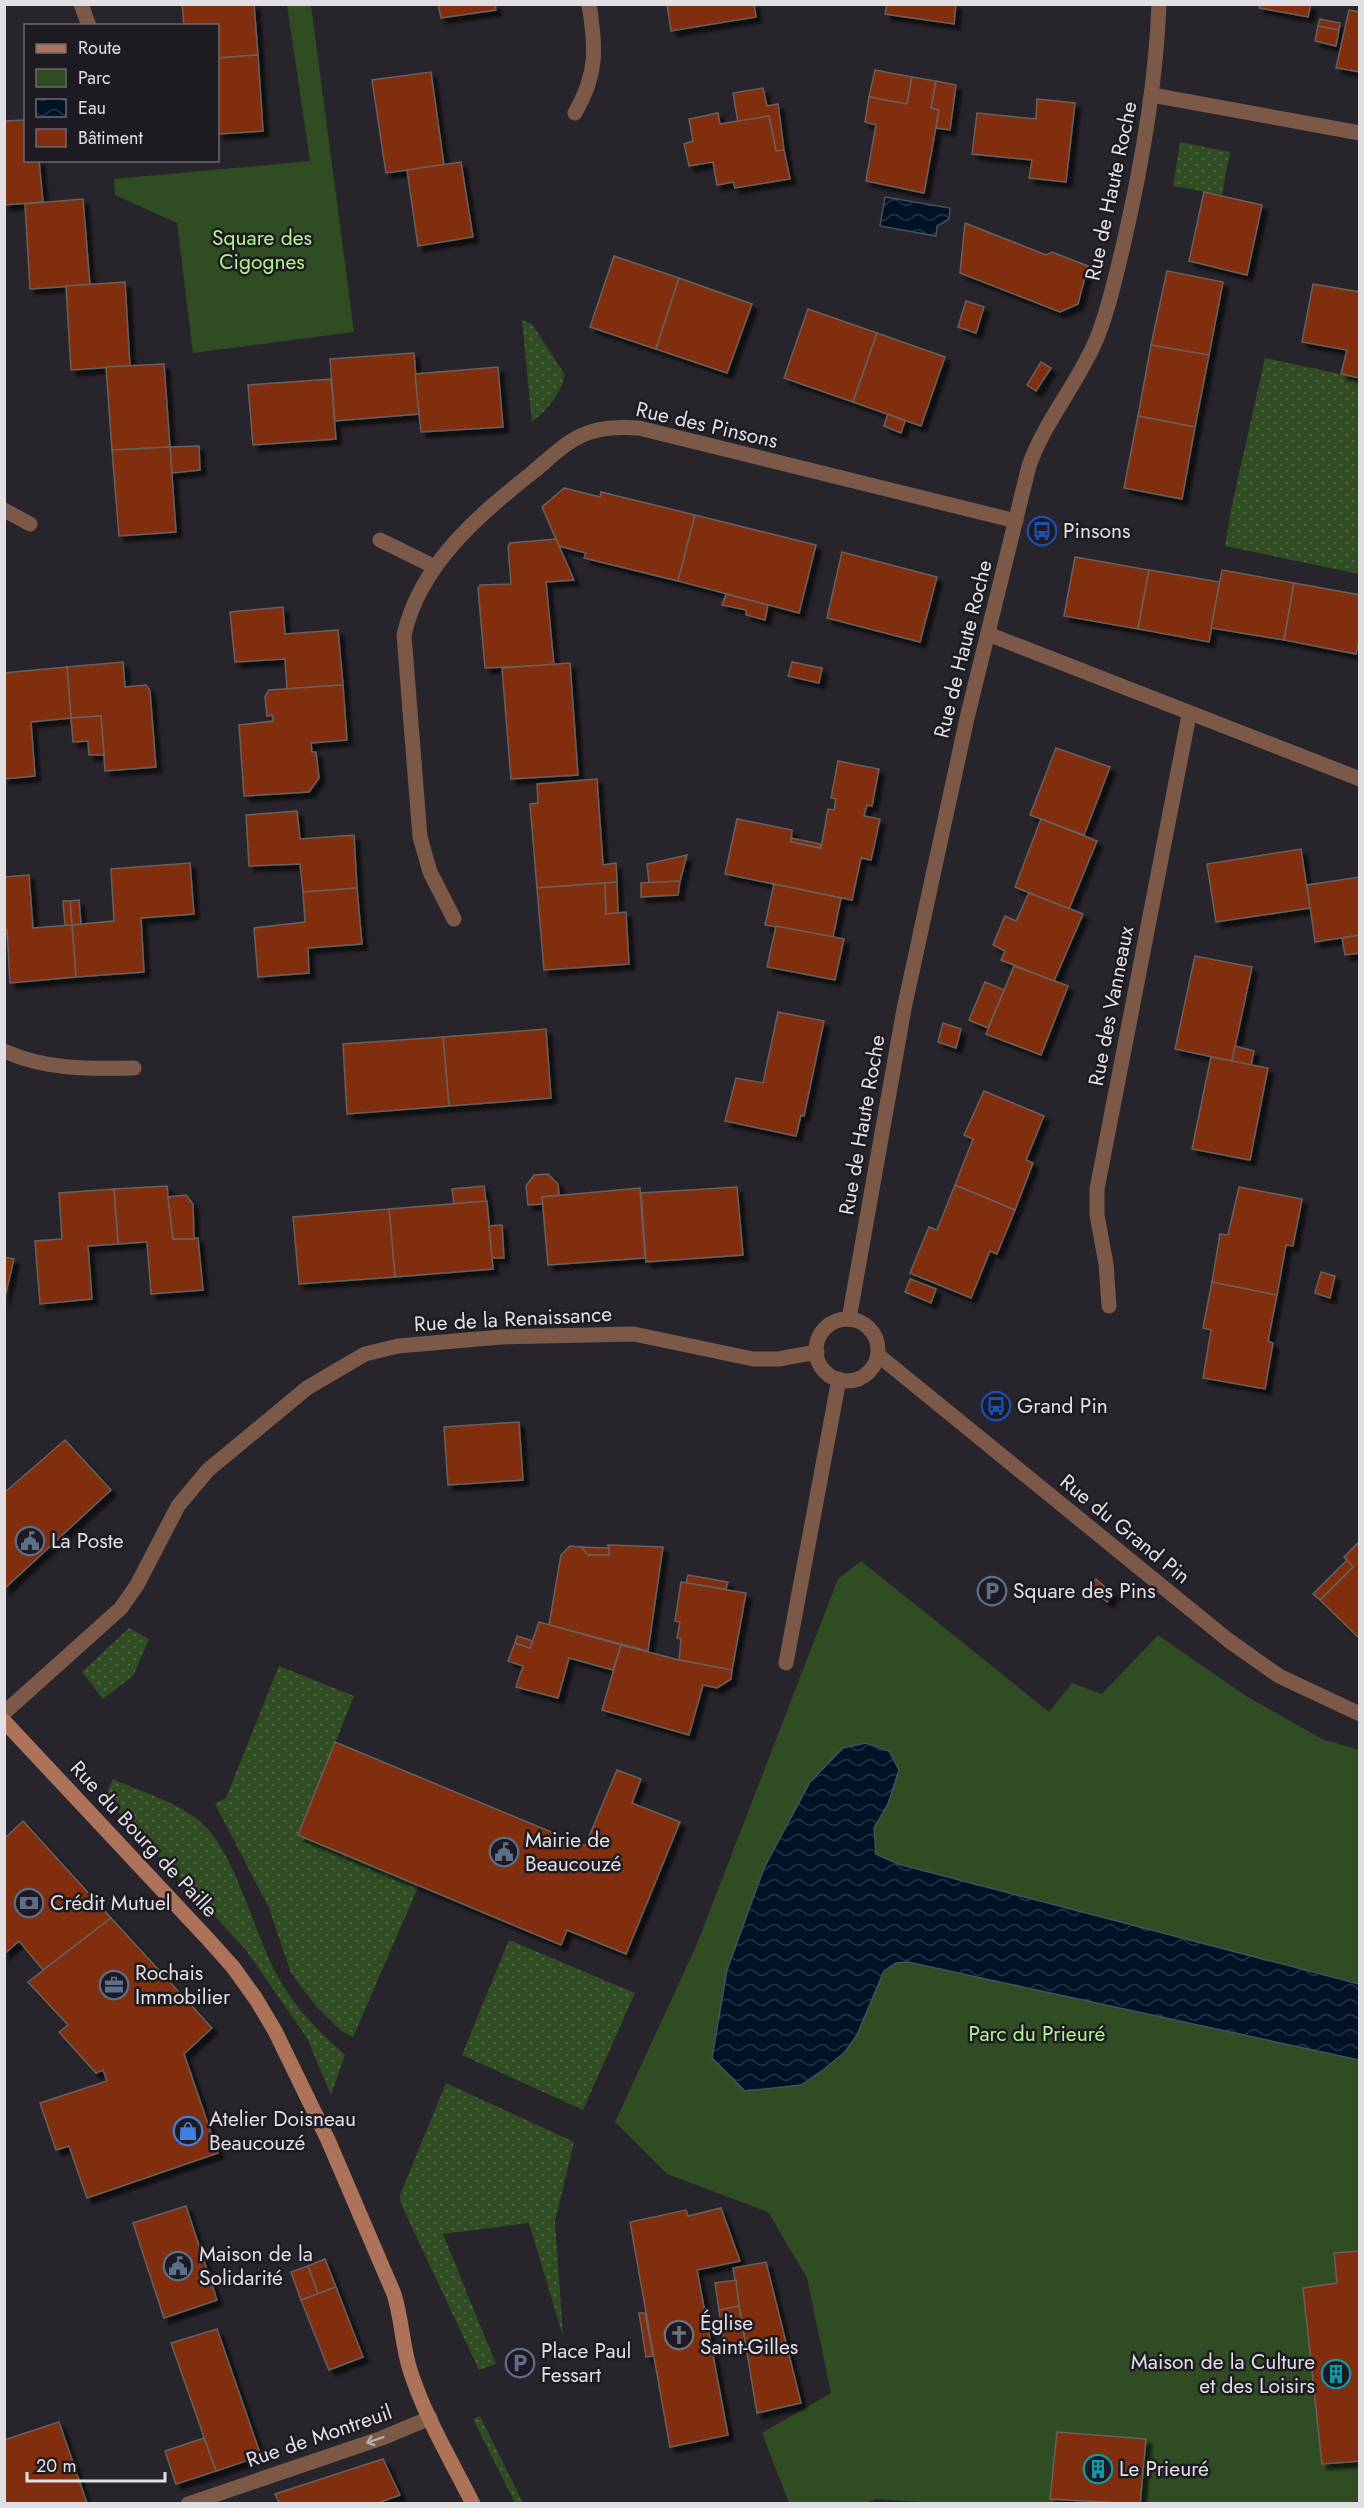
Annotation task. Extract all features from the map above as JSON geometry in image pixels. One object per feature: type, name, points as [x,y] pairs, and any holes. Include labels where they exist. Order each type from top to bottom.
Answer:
[{"type":"street","points":[[81,4],[88,24]]},
{"type":"street","points":[[574,113],[587,92],[594,70],[595,43],[589,4]]},
{"type":"street","name":"Rue de Haute Roche","points":[[849,1319],[904,1009],[957,760],[1035,447],[1083,368],[1097,338],[1109,302],[1131,213],[1152,95],[1159,4]]},
{"type":"street","points":[[1152,95],[1359,133]]},
{"type":"street","name":"Rue des Pinsons","points":[[454,919],[430,872],[420,837],[404,635],[407,621],[435,567],[457,538],[484,512],[567,445],[583,435],[620,427],[650,431],[1016,521]]},
{"type":"street","points":[[4,510],[30,524]]},
{"type":"street","points":[[380,540],[435,567]]},
{"type":"street","points":[[988,634],[1190,715],[1359,779]]},
{"type":"street","name":"Rue des Vanneaux","points":[[1108,1306],[1106,1264],[1097,1215],[1097,1189],[1190,715]]},
{"type":"street","points":[[4,1051],[40,1063],[73,1069],[134,1068]]},
{"type":"street","points":[[849,1319],[861,1322],[871,1330],[877,1342],[878,1355],[872,1368],[861,1377],[847,1380],[839,1379],[824,1370],[817,1352],[819,1338],[828,1326],[834,1322],[849,1319]]},
{"type":"street","name":"Rue de la Renaissance","points":[[4,1713],[121,1608],[137,1584],[178,1506],[208,1470],[307,1388],[365,1354],[398,1346],[501,1337],[634,1334],[753,1359],[778,1359],[817,1352]]},
{"type":"street","name":"Rue du Grand Pin","points":[[878,1355],[1228,1640],[1279,1676],[1359,1714]]},
{"type":"street","points":[[786,1663],[839,1379]]},
{"type":"street","name":"Rue du Bourg de Paille","points":[[4,1721],[207,1938],[233,1967],[256,1999],[275,2031],[328,2140],[394,2294],[401,2318],[410,2370],[430,2418]]},
{"type":"street","points":[[430,2418],[473,2504]]},
{"type":"street","name":"Rue de Montreuil","points":[[188,2504],[382,2438],[430,2418]]},
{"type":"green space","name":"Square des Cigognes","points":[[287,5],[311,5],[354,332],[193,353],[177,223],[115,195],[114,179],[310,161]]},
{"type":"green space","points":[[1180,142],[1230,152],[1222,195],[1173,186]]},
{"type":"green space","points":[[522,320],[532,324],[565,375],[552,402],[532,422]]},
{"type":"green space","points":[[1265,358],[1359,378],[1359,574],[1225,546]]},
{"type":"green space","name":"Parc du Prieuré","points":[[861,1561],[1049,1712],[1072,1683],[1102,1694],[1158,1635],[1246,1696],[1322,1739],[1359,1750],[1359,2503],[948,2504],[876,2499],[867,2503],[789,2503],[762,2433],[831,2393],[807,2278],[768,2212],[667,2174],[615,2122],[697,1944],[838,1579]]},
{"type":"green space","points":[[129,1628],[149,1639],[133,1676],[103,1699],[82,1672]]},
{"type":"green space","points":[[279,1666],[354,1696],[298,1835],[419,1885],[353,2037],[341,2031],[316,2006],[291,1973],[269,1908],[215,1804],[226,1798]]},
{"type":"green space","points":[[113,1779],[187,1812],[206,1827],[216,1840],[234,1873],[269,1959],[284,1987],[311,2023],[345,2055],[331,2095],[307,2038],[246,1950],[105,1797]]},
{"type":"green space","points":[[509,1940],[635,1993],[583,2110],[462,2055]]},
{"type":"green space","points":[[446,2083],[574,2142],[555,2221],[563,2336],[529,2223],[443,2234],[496,2364],[479,2370],[401,2204],[400,2195]]},
{"type":"green space","points":[[480,2416],[523,2503],[515,2503],[473,2419]]},
{"type":"water","points":[[885,197],[950,208],[949,219],[937,226],[936,236],[880,226]]},
{"type":"water","points":[[866,1743],[889,1751],[899,1770],[888,1804],[874,1828],[876,1854],[898,1864],[1359,1984],[1359,2060],[908,1962],[896,1963],[884,1971],[857,2035],[845,2052],[823,2070],[801,2085],[745,2091],[712,2058],[727,1970],[764,1868],[810,1782],[843,1748]]},
{"type":"building","points":[[182,4],[254,4],[258,55],[219,58],[219,24],[184,24]]},
{"type":"building","points":[[438,4],[495,4],[496,10],[441,18]]},
{"type":"building","points":[[667,4],[754,4],[756,17],[671,31]]},
{"type":"building","points":[[887,4],[956,4],[954,24],[885,14]]},
{"type":"building","points":[[1260,4],[1311,4],[1308,17],[1259,8]]},
{"type":"building","points":[[1349,10],[1360,12],[1360,72],[1336,68]]},
{"type":"building","points":[[1320,19],[1340,23],[1339,30],[1318,26]]},
{"type":"building","points":[[1318,26],[1339,30],[1336,46],[1315,41]]},
{"type":"building","points":[[258,55],[263,131],[219,134],[219,58]]},
{"type":"building","points":[[875,70],[912,77],[907,104],[869,97]]},
{"type":"building","points":[[431,72],[444,165],[386,173],[372,80]]},
{"type":"building","points":[[912,77],[936,81],[931,108],[939,110],[924,193],[866,181],[876,125],[865,122],[869,97],[907,104]]},
{"type":"building","points":[[936,81],[956,85],[950,130],[936,128],[939,110],[931,108]]},
{"type":"building","points":[[763,88],[767,106],[778,104],[784,150],[776,151],[769,116],[738,122],[733,93]]},
{"type":"building","points":[[1037,99],[1075,103],[1066,182],[1029,178],[1032,160],[972,154],[977,113],[1036,119]]},
{"type":"building","points":[[718,113],[720,124],[769,116],[776,151],[784,150],[790,179],[735,188],[733,182],[717,185],[713,162],[689,166],[684,144],[693,141],[689,119]]},
{"type":"building","points":[[24,120],[24,162],[39,162],[43,202],[4,205],[4,121]]},
{"type":"building","points":[[461,162],[473,237],[418,246],[407,170]]},
{"type":"building","points":[[1204,192],[1262,205],[1247,275],[1189,261]]},
{"type":"building","points":[[83,199],[90,285],[30,289],[25,204]]},
{"type":"building","points":[[965,223],[1046,255],[1052,252],[1088,266],[1078,304],[1060,312],[960,273]]},
{"type":"building","points":[[614,256],[679,278],[656,349],[590,327]]},
{"type":"building","points":[[1167,271],[1223,282],[1209,355],[1151,345]]},
{"type":"building","points":[[679,278],[752,304],[727,373],[656,349]]},
{"type":"building","points":[[125,282],[130,366],[71,370],[66,286]]},
{"type":"building","points":[[1313,284],[1360,292],[1360,378],[1341,374],[1347,350],[1302,342]]},
{"type":"building","points":[[966,301],[984,307],[976,333],[958,327]]},
{"type":"building","points":[[808,309],[877,333],[853,402],[784,378]]},
{"type":"building","points":[[877,333],[945,357],[921,426],[853,402]]},
{"type":"building","points":[[1151,345],[1209,355],[1195,427],[1138,416]]},
{"type":"building","points":[[414,353],[419,414],[335,421],[330,359]]},
{"type":"building","points":[[1041,362],[1051,368],[1036,391],[1027,385]]},
{"type":"building","points":[[164,364],[170,447],[112,450],[106,367]]},
{"type":"building","points":[[498,367],[503,427],[421,432],[415,374]]},
{"type":"building","points":[[331,379],[336,439],[253,445],[248,385]]},
{"type":"building","points":[[888,414],[905,421],[901,433],[884,426]]},
{"type":"building","points":[[1138,416],[1195,427],[1182,499],[1124,488]]},
{"type":"building","points":[[199,446],[200,470],[172,473],[170,447]]},
{"type":"building","points":[[170,447],[176,532],[119,536],[112,450]]},
{"type":"building","points":[[564,488],[600,497],[601,492],[695,515],[678,581],[584,558],[586,553],[559,546],[542,507]]},
{"type":"building","points":[[695,515],[816,545],[799,613],[678,581]]},
{"type":"building","points":[[556,539],[574,580],[546,582],[554,665],[485,668],[478,588],[480,585],[511,584],[508,547],[510,543]]},
{"type":"building","points":[[842,552],[937,577],[920,642],[827,618]]},
{"type":"building","points":[[1075,557],[1149,570],[1138,629],[1064,616]]},
{"type":"building","points":[[1149,570],[1220,582],[1209,642],[1138,629]]},
{"type":"building","points":[[1222,570],[1294,583],[1284,640],[1211,628]]},
{"type":"building","points":[[1294,583],[1360,595],[1360,636],[1356,654],[1284,640]]},
{"type":"building","points":[[726,594],[768,605],[765,620],[746,615],[746,610],[722,605]]},
{"type":"building","points":[[283,607],[285,634],[338,630],[343,685],[287,689],[285,659],[235,662],[230,612]]},
{"type":"building","points":[[123,662],[125,687],[146,685],[150,691],[156,767],[105,771],[101,716],[71,718],[67,667]]},
{"type":"building","points":[[792,662],[822,668],[819,683],[788,676]]},
{"type":"building","points":[[570,663],[578,775],[511,779],[502,668]]},
{"type":"building","points":[[67,667],[71,718],[31,722],[35,776],[4,779],[4,673]]},
{"type":"building","points":[[343,685],[347,740],[311,743],[312,752],[316,752],[319,778],[309,792],[244,796],[239,725],[273,721],[272,715],[267,716],[265,697],[269,690]]},
{"type":"building","points":[[101,716],[104,755],[89,755],[88,741],[73,742],[71,718]]},
{"type":"building","points":[[1056,748],[1110,767],[1084,835],[1030,815]]},
{"type":"building","points":[[838,761],[879,769],[872,806],[867,805],[864,816],[880,819],[871,860],[861,858],[852,900],[725,874],[737,819],[792,830],[791,842],[821,848],[828,809],[834,810],[836,799],[831,798]]},
{"type":"building","points":[[597,779],[603,865],[616,863],[617,882],[537,888],[530,804],[538,803],[537,784]]},
{"type":"building","points":[[297,811],[300,839],[354,835],[357,888],[303,892],[300,864],[249,866],[246,815]]},
{"type":"building","points":[[1041,819],[1097,841],[1069,909],[1015,887]]},
{"type":"building","points":[[791,838],[821,844],[821,848],[791,842]]},
{"type":"building","points":[[1301,849],[1310,908],[1216,922],[1207,864]]},
{"type":"building","points":[[687,855],[680,881],[649,883],[647,864]]},
{"type":"building","points":[[190,863],[194,914],[141,918],[144,972],[76,977],[72,925],[114,921],[111,869]]},
{"type":"building","points":[[29,875],[33,928],[72,925],[76,977],[10,983],[7,930],[4,930],[4,877]]},
{"type":"building","points":[[1360,877],[1360,935],[1315,942],[1307,885]]},
{"type":"building","points":[[680,881],[678,895],[641,897],[641,883]]},
{"type":"building","points":[[617,882],[618,913],[606,914],[605,883]]},
{"type":"building","points":[[605,883],[606,914],[626,912],[629,964],[544,970],[537,888]]},
{"type":"building","points":[[774,884],[841,898],[833,937],[765,925]]},
{"type":"building","points":[[357,888],[362,944],[308,948],[309,973],[258,977],[254,928],[305,922],[303,892]]},
{"type":"building","points":[[1029,893],[1083,914],[1054,981],[1001,960],[1005,951],[993,945],[1005,916],[1016,921]]},
{"type":"building","points":[[79,900],[81,924],[72,925],[70,901]]},
{"type":"building","points":[[63,901],[70,901],[72,925],[65,925]]},
{"type":"building","points":[[776,926],[844,939],[835,980],[767,967]]},
{"type":"building","points":[[1360,935],[1360,953],[1345,955],[1342,938]]},
{"type":"building","points":[[1195,956],[1252,967],[1232,1061],[1175,1049]]},
{"type":"building","points":[[1014,966],[1068,986],[1041,1055],[986,1034]]},
{"type":"building","points":[[985,982],[1004,990],[988,1028],[969,1020]]},
{"type":"building","points":[[778,1012],[824,1021],[804,1116],[801,1115],[796,1136],[725,1121],[736,1078],[763,1083]]},
{"type":"building","points":[[943,1023],[961,1029],[956,1048],[938,1042]]},
{"type":"building","points":[[546,1029],[551,1098],[449,1106],[443,1037]]},
{"type":"building","points":[[443,1037],[449,1106],[347,1114],[343,1044]]},
{"type":"building","points":[[1235,1046],[1254,1051],[1251,1065],[1232,1061]]},
{"type":"building","points":[[1211,1057],[1268,1068],[1250,1160],[1192,1149]]},
{"type":"building","points":[[984,1091],[1044,1116],[1026,1160],[1033,1163],[1015,1210],[955,1185],[973,1139],[964,1135]]},
{"type":"building","points":[[548,1174],[558,1184],[559,1195],[542,1197],[543,1204],[528,1205],[526,1186],[534,1175]]},
{"type":"building","points":[[955,1185],[1015,1210],[997,1254],[990,1251],[971,1298],[910,1273],[929,1227],[937,1230]]},
{"type":"building","points":[[167,1186],[173,1239],[198,1238],[203,1290],[151,1294],[147,1242],[118,1244],[114,1189]]},
{"type":"building","points":[[484,1186],[486,1201],[454,1204],[452,1189]]},
{"type":"building","points":[[737,1187],[743,1255],[646,1262],[641,1193]]},
{"type":"building","points":[[1239,1187],[1302,1199],[1293,1246],[1286,1245],[1277,1295],[1212,1282],[1220,1234],[1228,1235]]},
{"type":"building","points":[[640,1188],[645,1258],[548,1265],[542,1197]]},
{"type":"building","points":[[114,1189],[118,1244],[88,1246],[92,1299],[40,1304],[35,1241],[62,1239],[59,1193]]},
{"type":"building","points":[[186,1195],[193,1204],[194,1239],[173,1239],[168,1197]]},
{"type":"building","points":[[487,1201],[493,1269],[395,1277],[389,1209]]},
{"type":"building","points":[[389,1209],[395,1277],[299,1284],[293,1217]]},
{"type":"building","points":[[502,1225],[504,1258],[492,1258],[489,1226]]},
{"type":"building","points":[[4,1257],[14,1259],[4,1301]]},
{"type":"building","points":[[1321,1272],[1335,1276],[1330,1298],[1315,1293]]},
{"type":"building","points":[[910,1279],[936,1289],[931,1303],[905,1292]]},
{"type":"building","points":[[1212,1282],[1277,1295],[1268,1341],[1273,1343],[1265,1389],[1203,1378],[1211,1330],[1203,1328]]},
{"type":"building","points":[[519,1422],[523,1480],[448,1485],[444,1427]]},
{"type":"building","name":"La Poste","points":[[65,1440],[111,1490],[4,1589],[4,1493]]},
{"type":"building","points":[[1359,1542],[1360,1639],[1320,1600],[1353,1567],[1344,1557]]},
{"type":"building","points":[[608,1545],[663,1547],[648,1651],[549,1625],[561,1555],[570,1546],[581,1547],[588,1555],[609,1555]]},
{"type":"building","points":[[581,1547],[609,1548],[609,1555],[588,1555]]},
{"type":"building","points":[[1347,1560],[1353,1567],[1320,1600],[1313,1594]]},
{"type":"building","points":[[688,1575],[728,1582],[726,1589],[686,1583]]},
{"type":"building","points":[[1096,1579],[1113,1594],[1107,1602],[1089,1587]]},
{"type":"building","points":[[681,1582],[746,1593],[732,1670],[679,1660],[681,1639],[677,1638],[680,1622],[675,1621]]},
{"type":"building","points":[[539,1622],[621,1645],[613,1670],[569,1658],[558,1698],[516,1687],[523,1666],[508,1661],[515,1643],[530,1648]]},
{"type":"building","points":[[517,1636],[533,1641],[530,1648],[515,1643]]},
{"type":"building","points":[[621,1645],[679,1660],[732,1670],[731,1679],[717,1688],[703,1685],[689,1735],[602,1710]]},
{"type":"building","name":"Mairie de Beaucouzé","points":[[335,1742],[585,1846],[617,1770],[641,1779],[632,1803],[680,1822],[626,1954],[567,1930],[561,1945],[298,1835]]},
{"type":"building","points":[[23,1821],[111,1918],[43,1970],[19,1941],[4,1954],[4,1839]]},
{"type":"building","points":[[111,1918],[212,2028],[184,2054],[218,2153],[87,2198],[69,2146],[56,2150],[40,2103],[107,2081],[103,2070],[96,2073],[59,2032],[68,2025],[28,1982]]},
{"type":"building","points":[[186,2206],[217,2300],[164,2318],[133,2223]]},
{"type":"building","name":"Église Saint-Gilles","points":[[721,2208],[740,2261],[697,2270],[728,2435],[670,2447],[630,2222],[686,2210],[688,2216]]},
{"type":"building","name":"Maison de la Culture et des Loisirs","points":[[1360,2251],[1360,2461],[1322,2464],[1303,2288],[1337,2283],[1334,2253]]},
{"type":"building","points":[[325,2259],[336,2287],[318,2294],[308,2266]]},
{"type":"building","points":[[766,2262],[801,2403],[757,2413],[733,2268]]},
{"type":"building","points":[[308,2266],[318,2294],[301,2300],[291,2272]]},
{"type":"building","points":[[736,2280],[739,2306],[719,2310],[715,2283]]},
{"type":"building","points":[[336,2287],[363,2357],[329,2370],[301,2300]]},
{"type":"building","points":[[739,2306],[746,2347],[725,2350],[719,2310]]},
{"type":"building","points":[[639,2313],[645,2313],[653,2356],[646,2357]]},
{"type":"building","points":[[217,2329],[261,2456],[216,2471],[171,2343]]},
{"type":"building","points":[[59,2422],[87,2503],[4,2504],[4,2440]]},
{"type":"building","name":"Le Prieuré","points":[[1057,2432],[1146,2439],[1140,2504],[1050,2499]]},
{"type":"building","points":[[204,2438],[216,2471],[176,2484],[165,2451]]},
{"type":"building","points":[[383,2459],[400,2495],[375,2504],[280,2504],[275,2494]]},
{"type":"place","name":"Pinsons","points":[[1042,531]]},
{"type":"place","name":"Grand Pin","points":[[996,1406]]},
{"type":"place","name":"La Poste","points":[[30,1541]]},
{"type":"place","name":"Square des Pins","points":[[992,1591]]},
{"type":"place","name":"Mairie de Beaucouzé","points":[[504,1852]]},
{"type":"place","name":"Crédit Mutuel","points":[[29,1903]]},
{"type":"place","name":"Rochais Immobilier","points":[[114,1985]]},
{"type":"place","name":"Atelier Doisneau Beaucouzé","points":[[188,2131]]},
{"type":"place","name":"Maison de la Solidarité","points":[[178,2266]]},
{"type":"place","name":"Église Saint-Gilles","points":[[679,2335]]},
{"type":"place","name":"Place Paul Fessart","points":[[520,2363]]},
{"type":"place","name":"Maison de la Culture et des Loisirs","points":[[1336,2374]]},
{"type":"place","name":"Le Prieuré","points":[[1098,2469]]}]
